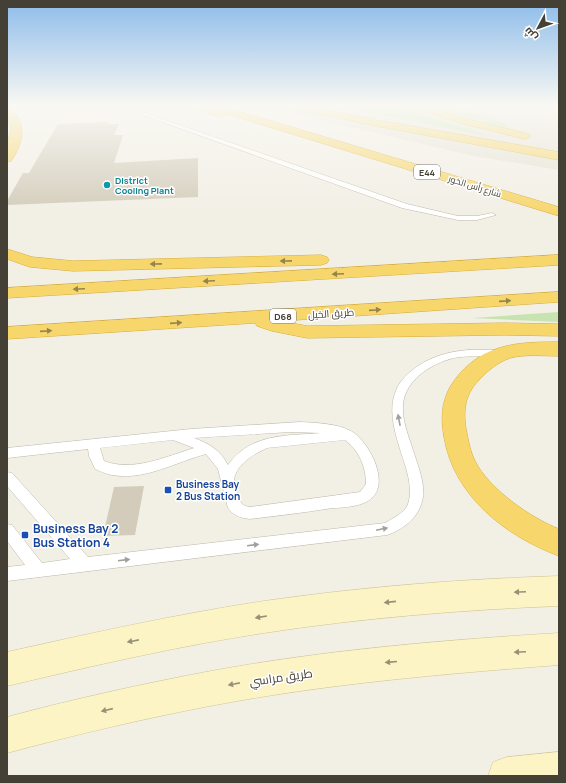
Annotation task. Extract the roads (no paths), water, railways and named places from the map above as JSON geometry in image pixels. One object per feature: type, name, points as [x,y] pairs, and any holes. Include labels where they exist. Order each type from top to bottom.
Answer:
[{"type":"highway","points":[[7,158],[14,142]]},
{"type":"highway","name":"شارع رأس الخور","points":[[326,142],[559,212]]},
{"type":"highway","points":[[479,142],[559,156]]},
{"type":"highway","points":[[7,254],[30,262],[73,266],[386,259],[423,262],[450,267]]},
{"type":"highway","points":[[7,293],[559,260]]},
{"type":"highway","name":"طريق الخيل","points":[[7,333],[256,318],[559,297]]},
{"type":"highway","points":[[256,318],[279,327],[307,332],[504,328],[559,330]]},
{"type":"highway","points":[[559,349],[506,353],[490,360],[474,371],[462,385],[454,403],[454,423],[457,446],[468,472],[486,495],[510,516],[543,537],[559,543]]},
{"type":"street","points":[[7,669],[95,648],[264,617],[348,606],[431,598],[559,591]]},
{"type":"street","name":"طريق مراسي","points":[[7,735],[152,700],[261,679],[379,664],[494,653],[559,649]]},
{"type":"street","points":[[507,776],[559,771]]},
{"type":"lane","points":[[221,142],[405,206],[458,218],[477,218],[492,215]]},
{"type":"lane","points":[[7,574],[387,529],[400,523],[409,514],[415,503],[416,481],[399,420],[397,407],[399,395],[404,384],[423,368],[446,357],[459,354],[506,353]]},
{"type":"lane","points":[[7,453],[174,435],[221,431],[307,427],[328,429],[347,435],[363,450],[372,477],[370,490],[366,495],[359,499],[250,513],[243,512],[237,509],[233,504],[228,480],[221,461],[215,454],[208,449],[174,435]]},
{"type":"lane","points":[[228,480],[233,468],[241,457],[252,449],[265,443],[347,435]]},
{"type":"lane","points":[[94,444],[95,456],[99,465],[112,470],[155,466],[190,453],[208,449]]},
{"type":"lane","points":[[7,477],[86,565]]},
{"type":"lane","points":[[7,530],[39,571]]},
{"type":"place","name":"District Cooling Plant","points":[[107,185]]},
{"type":"place","name":"Business Bay 2 Bus Station","points":[[168,490]]},
{"type":"place","name":"Business Bay 2 Bus Station 4","points":[[25,535]]}]
